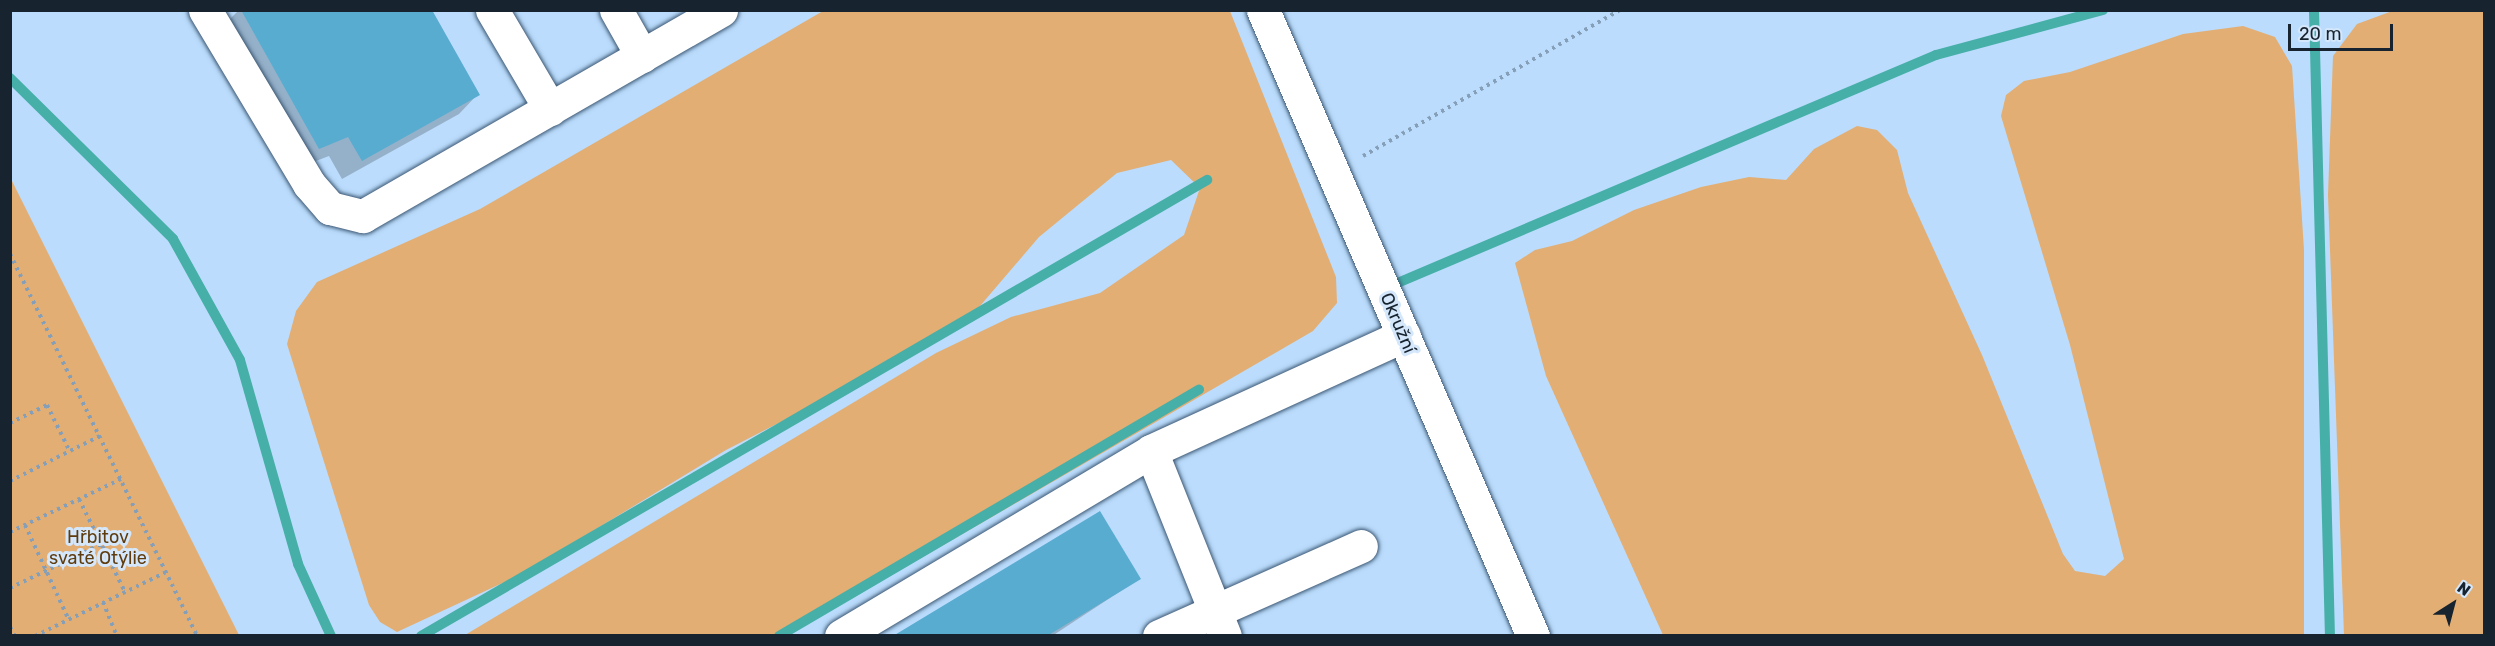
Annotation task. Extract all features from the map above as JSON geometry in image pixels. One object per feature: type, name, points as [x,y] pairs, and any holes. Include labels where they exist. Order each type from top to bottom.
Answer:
[{"type":"main road","points":[[205,10],[309,184],[330,208],[363,216],[721,10]]},
{"type":"main road","points":[[492,10],[550,109]]},
{"type":"main road","points":[[616,10],[642,56]]},
{"type":"main road","name":"Okružní","points":[[1263,10],[1533,636]]},
{"type":"main road","points":[[841,636],[1151,451],[1404,335]]},
{"type":"main road","points":[[1151,451],[1219,622]]},
{"type":"main road","points":[[1159,636],[1219,622],[1361,546]]},
{"type":"path","points":[[1334,171],[1620,10]]},
{"type":"path","points":[[10,254],[197,636]]},
{"type":"path","points":[[10,423],[47,405],[70,452]]},
{"type":"path","points":[[10,481],[100,436]]},
{"type":"path","points":[[10,532],[121,479]]},
{"type":"path","points":[[79,499],[125,592]]},
{"type":"path","points":[[25,525],[68,618]]},
{"type":"path","points":[[10,588],[102,544]]},
{"type":"path","points":[[35,636],[166,572]]},
{"type":"path","points":[[103,602],[117,636]]},
{"type":"path","points":[[10,627],[15,636]]},
{"type":"green space","points":[[2395,10],[2484,11],[2484,635],[2344,635],[2328,195],[2333,56],[2357,24]]},
{"type":"green space","points":[[823,11],[1230,11],[1336,277],[1337,303],[1313,331],[788,635],[465,635],[936,353],[1011,317],[1100,293],[1184,235],[1200,188],[1171,160],[1117,173],[1039,237],[980,306],[884,369],[726,450],[522,574],[397,632],[380,622],[369,605],[287,344],[296,311],[317,282],[480,209]]},
{"type":"green space","points":[[2243,26],[2275,37],[2292,66],[2304,250],[2304,635],[1663,635],[1546,376],[1515,263],[1535,250],[1572,241],[1634,210],[1701,187],[1749,177],[1786,180],[1814,149],[1857,126],[1877,130],[1897,150],[1908,193],[1982,355],[2063,554],[2075,571],[2105,576],[2124,559],[2070,345],[2001,116],[2006,95],[2024,81],[2070,72],[2183,34]]},
{"type":"green space","name":"Hřbitov svaté Otýlie","points":[[11,179],[239,635],[11,635]]},
{"type":"building","points":[[241,10],[432,10],[480,95],[362,161],[348,137],[319,149]]},
{"type":"building","points":[[1100,511],[1141,579],[1047,636],[893,636]]},
{"type":"waterway","points":[[1388,287],[1936,55],[2103,10]]},
{"type":"waterway","points":[[2314,10],[2330,636]]},
{"type":"waterway","points":[[10,78],[173,239],[240,360],[298,564],[331,636]]},
{"type":"waterway","points":[[421,636],[1207,180]]},
{"type":"waterway","points":[[779,636],[1199,390]]}]
